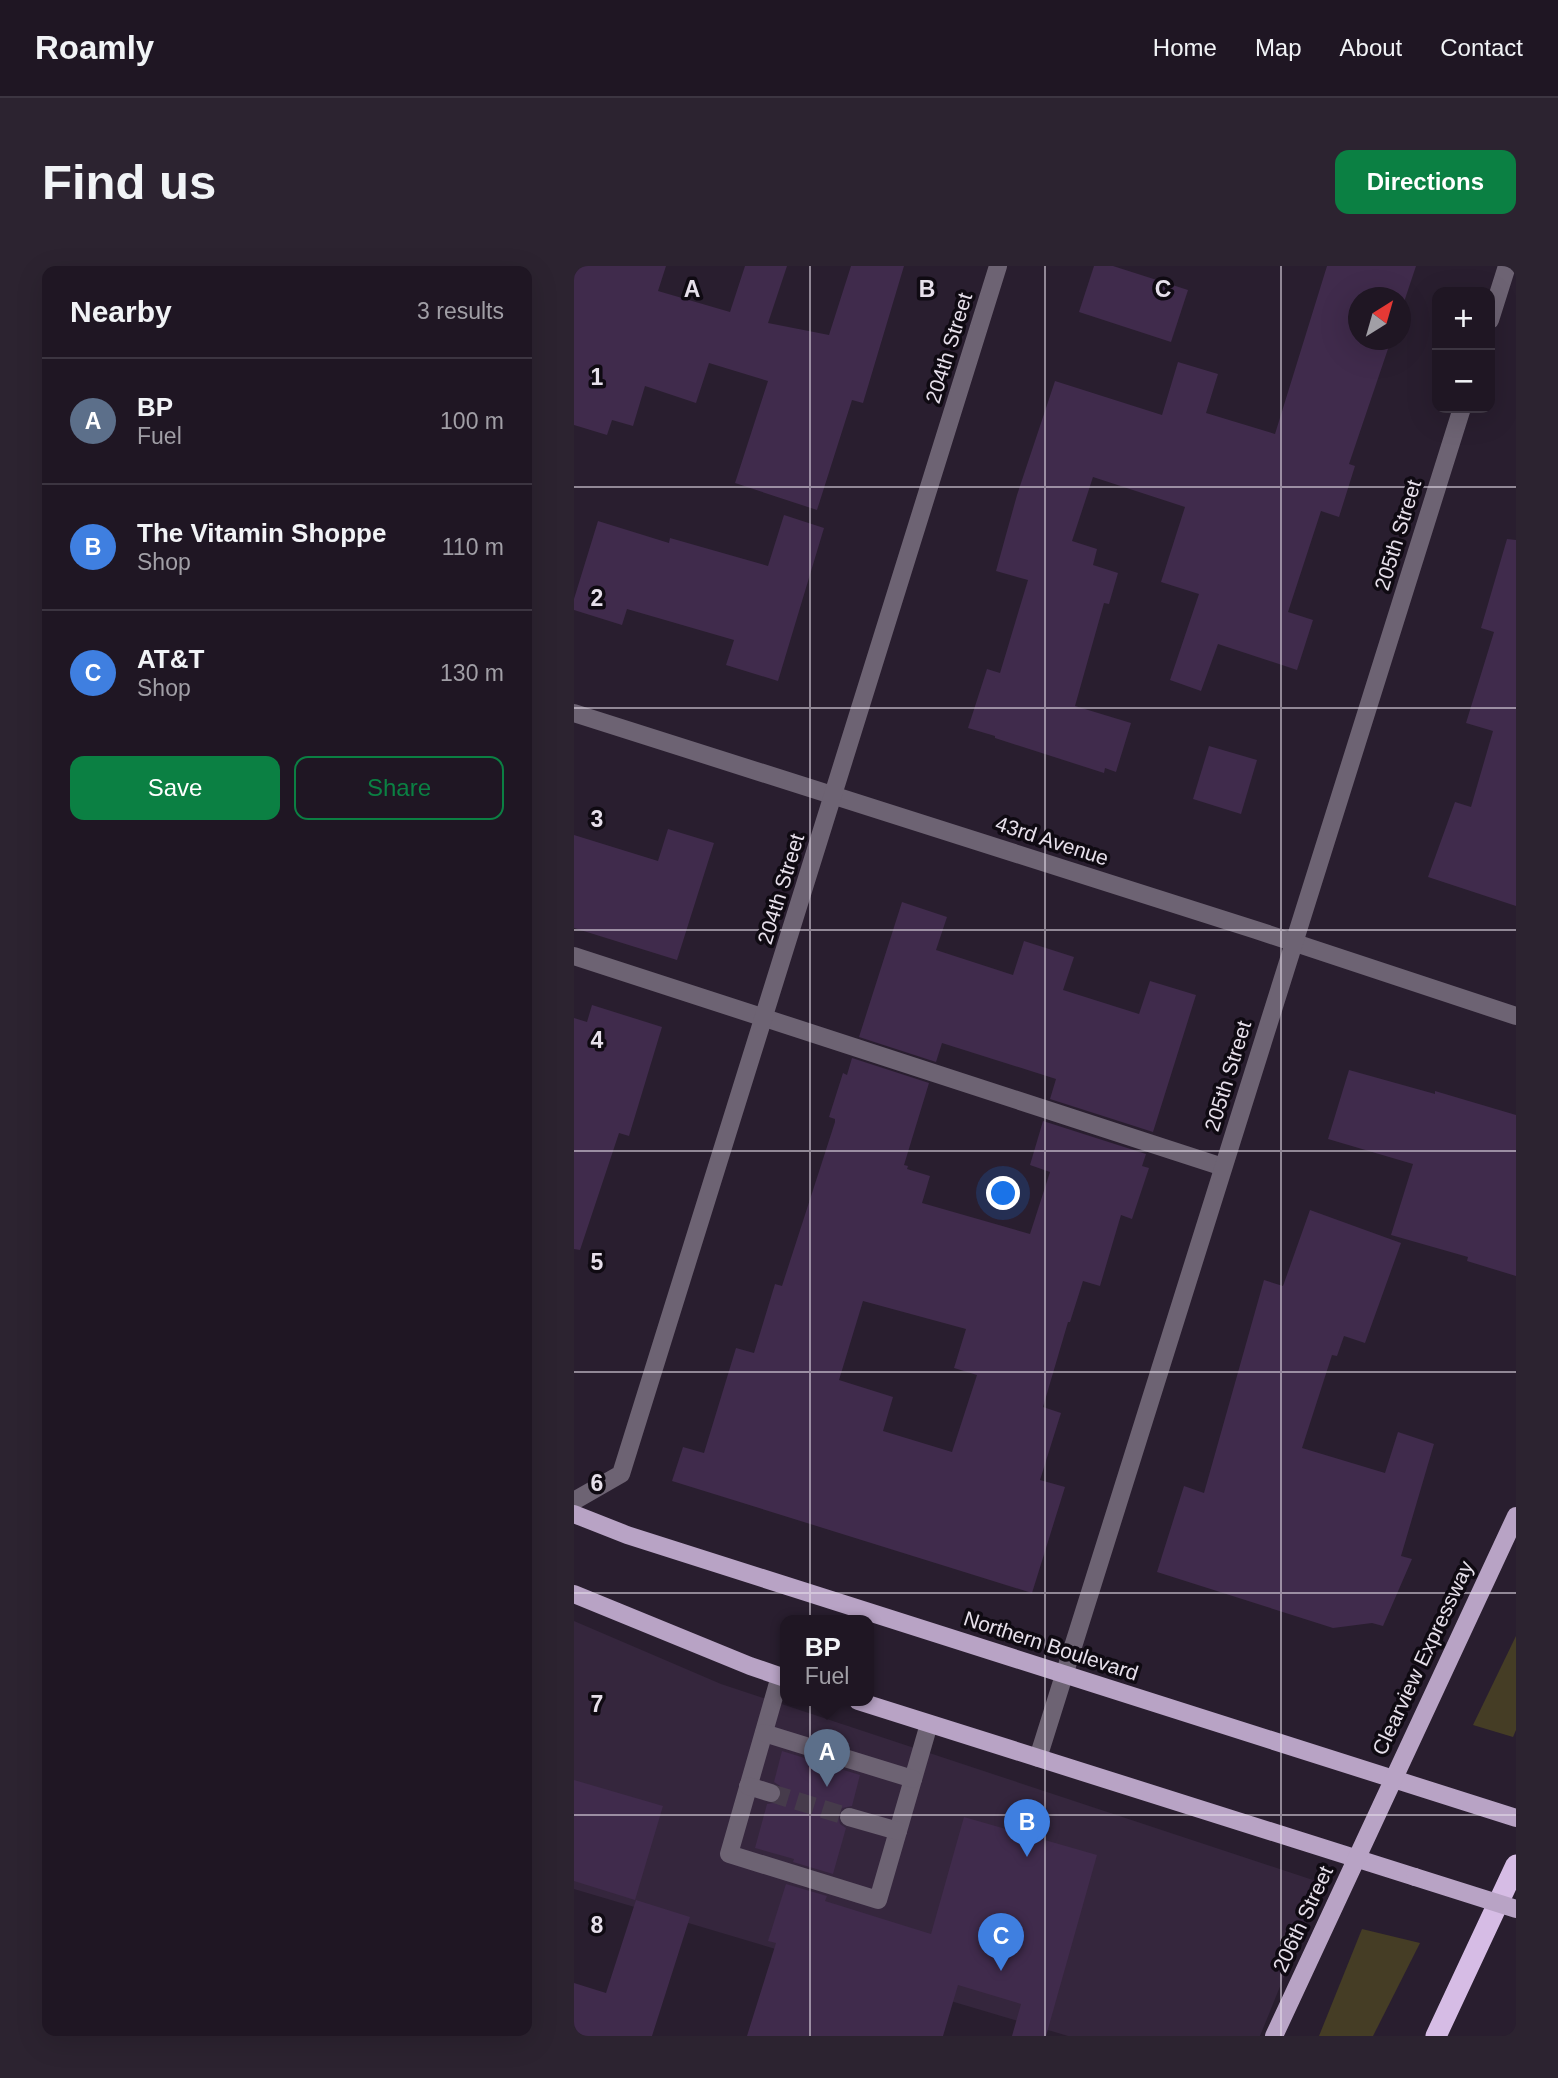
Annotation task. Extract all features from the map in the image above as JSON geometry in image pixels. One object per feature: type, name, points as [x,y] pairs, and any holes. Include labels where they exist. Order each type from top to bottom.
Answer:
[{"type":"highway","points":[[1436,2036],[1516,1865]]},
{"type":"main road","name":"Northern Boulevard","points":[[574,1514],[627,1535],[1516,1818]]},
{"type":"main road","name":"Clearview Expressway","points":[[1373,1821],[1516,1516]]},
{"type":"main road","points":[[574,1594],[780,1676]]},
{"type":"main road","points":[[873,1706],[1516,1909]]},
{"type":"main road","name":"206th Street","points":[[1274,2036],[1373,1821]]},
{"type":"street","name":"204th Street","points":[[574,1501],[621,1474],[998,266]]},
{"type":"street","points":[[1495,304],[1507,266]]},
{"type":"street","name":"205th Street","points":[[1038,1758],[1460,413]]},
{"type":"street","name":"43rd Avenue","points":[[574,713],[1294,942],[1516,1016]]},
{"type":"street","points":[[574,956],[1223,1167]]},
{"type":"street","points":[[780,1686],[729,1854],[878,1900],[929,1724]]},
{"type":"street","points":[[764,1733],[913,1779]]},
{"type":"street","points":[[748,1787],[771,1793]]},
{"type":"street","points":[[849,1817],[898,1831]]},
{"type":"shaded area","points":[[574,1621],[721,1684],[780,1704],[780,1706],[787,1706],[1322,1883],[1260,2036],[1068,2036],[574,1889]]},
{"type":"shaded area","points":[[1516,1636],[1516,1730],[1513,1737],[1473,1725]]},
{"type":"shaded area","points":[[1362,1929],[1420,1943],[1373,2036],[1319,2036]]},
{"type":"building","points":[[574,266],[666,266],[658,291],[730,312],[745,266],[787,266],[768,323],[829,335],[851,266],[904,266],[863,403],[852,400],[817,510],[735,483],[768,381],[709,363],[696,403],[645,386],[633,426],[612,420],[607,435],[574,425]]},
{"type":"building","points":[[1094,266],[1113,266],[1188,290],[1171,342],[1079,312]]},
{"type":"building","points":[[1327,266],[1416,266],[1409,287],[1348,287],[1348,350],[1388,350],[1349,464],[1355,466],[1339,517],[1321,511],[1288,612],[1313,620],[1297,670],[1218,644],[1201,691],[1170,680],[1199,594],[1161,582],[1185,507],[1093,477],[1072,541],[1097,549],[1093,565],[1118,573],[1109,604],[1104,603],[1075,706],[1131,723],[1116,772],[1105,768],[1104,773],[968,728],[987,669],[1000,673],[1028,580],[996,571],[1017,495],[1055,381],[1162,415],[1178,362],[1218,374],[1206,413],[1275,434]]},
{"type":"building","points":[[784,515],[824,528],[778,681],[726,665],[734,640],[627,609],[622,625],[574,610],[574,599],[598,521],[669,543],[670,538],[768,566]]},
{"type":"building","points":[[1507,539],[1516,540],[1516,906],[1428,877],[1455,802],[1471,807],[1493,731],[1466,723],[1494,632],[1481,628]]},
{"type":"building","points":[[1209,746],[1257,760],[1241,814],[1193,799]]},
{"type":"building","points":[[668,829],[714,843],[677,960],[574,928],[574,835],[658,861]]},
{"type":"building","points":[[902,902],[947,917],[936,950],[1013,975],[1024,941],[1074,957],[1063,990],[1139,1014],[1150,981],[1196,995],[1153,1132],[1050,1099],[1056,1079],[942,1043],[936,1062],[859,1037]]},
{"type":"building","points":[[592,1005],[662,1027],[629,1136],[619,1133],[580,1250],[574,1249],[574,1018],[587,1022]]},
{"type":"building","points":[[852,1058],[929,1083],[904,1165],[908,1166],[907,1169],[930,1176],[922,1203],[1030,1234],[1050,1172],[1030,1165],[1043,1121],[1146,1154],[1142,1166],[1149,1168],[1132,1219],[1121,1215],[1100,1286],[1083,1281],[1043,1407],[1061,1413],[1040,1480],[1065,1487],[1032,1593],[672,1481],[683,1447],[704,1453],[736,1348],[754,1353],[775,1284],[782,1286],[835,1122],[835,1119],[829,1117],[843,1073],[847,1075]],"holes":[[[863,1301],[966,1329],[954,1368],[977,1375],[952,1452],[883,1431],[893,1397],[839,1380]]]},
{"type":"building","points":[[1349,1070],[1516,1115],[1516,1276],[1467,1261],[1468,1257],[1391,1235],[1413,1164],[1328,1139]]},
{"type":"building","points":[[1310,1210],[1401,1243],[1365,1343],[1344,1336],[1337,1356],[1332,1355],[1302,1448],[1385,1473],[1398,1432],[1434,1444],[1401,1556],[1412,1559],[1383,1626],[1372,1623],[1333,1628],[1157,1572],[1184,1486],[1204,1493],[1264,1280],[1283,1286]]},
{"type":"building","points":[[782,1751],[860,1775],[852,1806],[842,1808],[838,1815],[840,1824],[846,1828],[833,1874],[755,1848],[767,1804],[778,1802],[782,1796],[780,1786],[774,1782]]},
{"type":"building","points":[[574,1780],[663,1806],[635,1900],[574,1881]]},
{"type":"building","points":[[964,1817],[1097,1855],[1046,2036],[1012,2036],[1021,2004],[958,1985],[943,2036],[747,2036],[776,1943],[768,1941],[786,1884],[827,1896],[825,1901],[931,1934]]},
{"type":"building","points":[[636,1900],[690,1917],[652,2036],[574,2036],[574,1983],[606,1993]]},
{"type":"tunnel","points":[[771,1793],[849,1817]]},
{"type":"place","name":"BP","points":[[827,1787]]},
{"type":"place","name":"The Vitamin Shoppe","points":[[1027,1857]]},
{"type":"place","name":"AT&T","points":[[1001,1971]]}]
